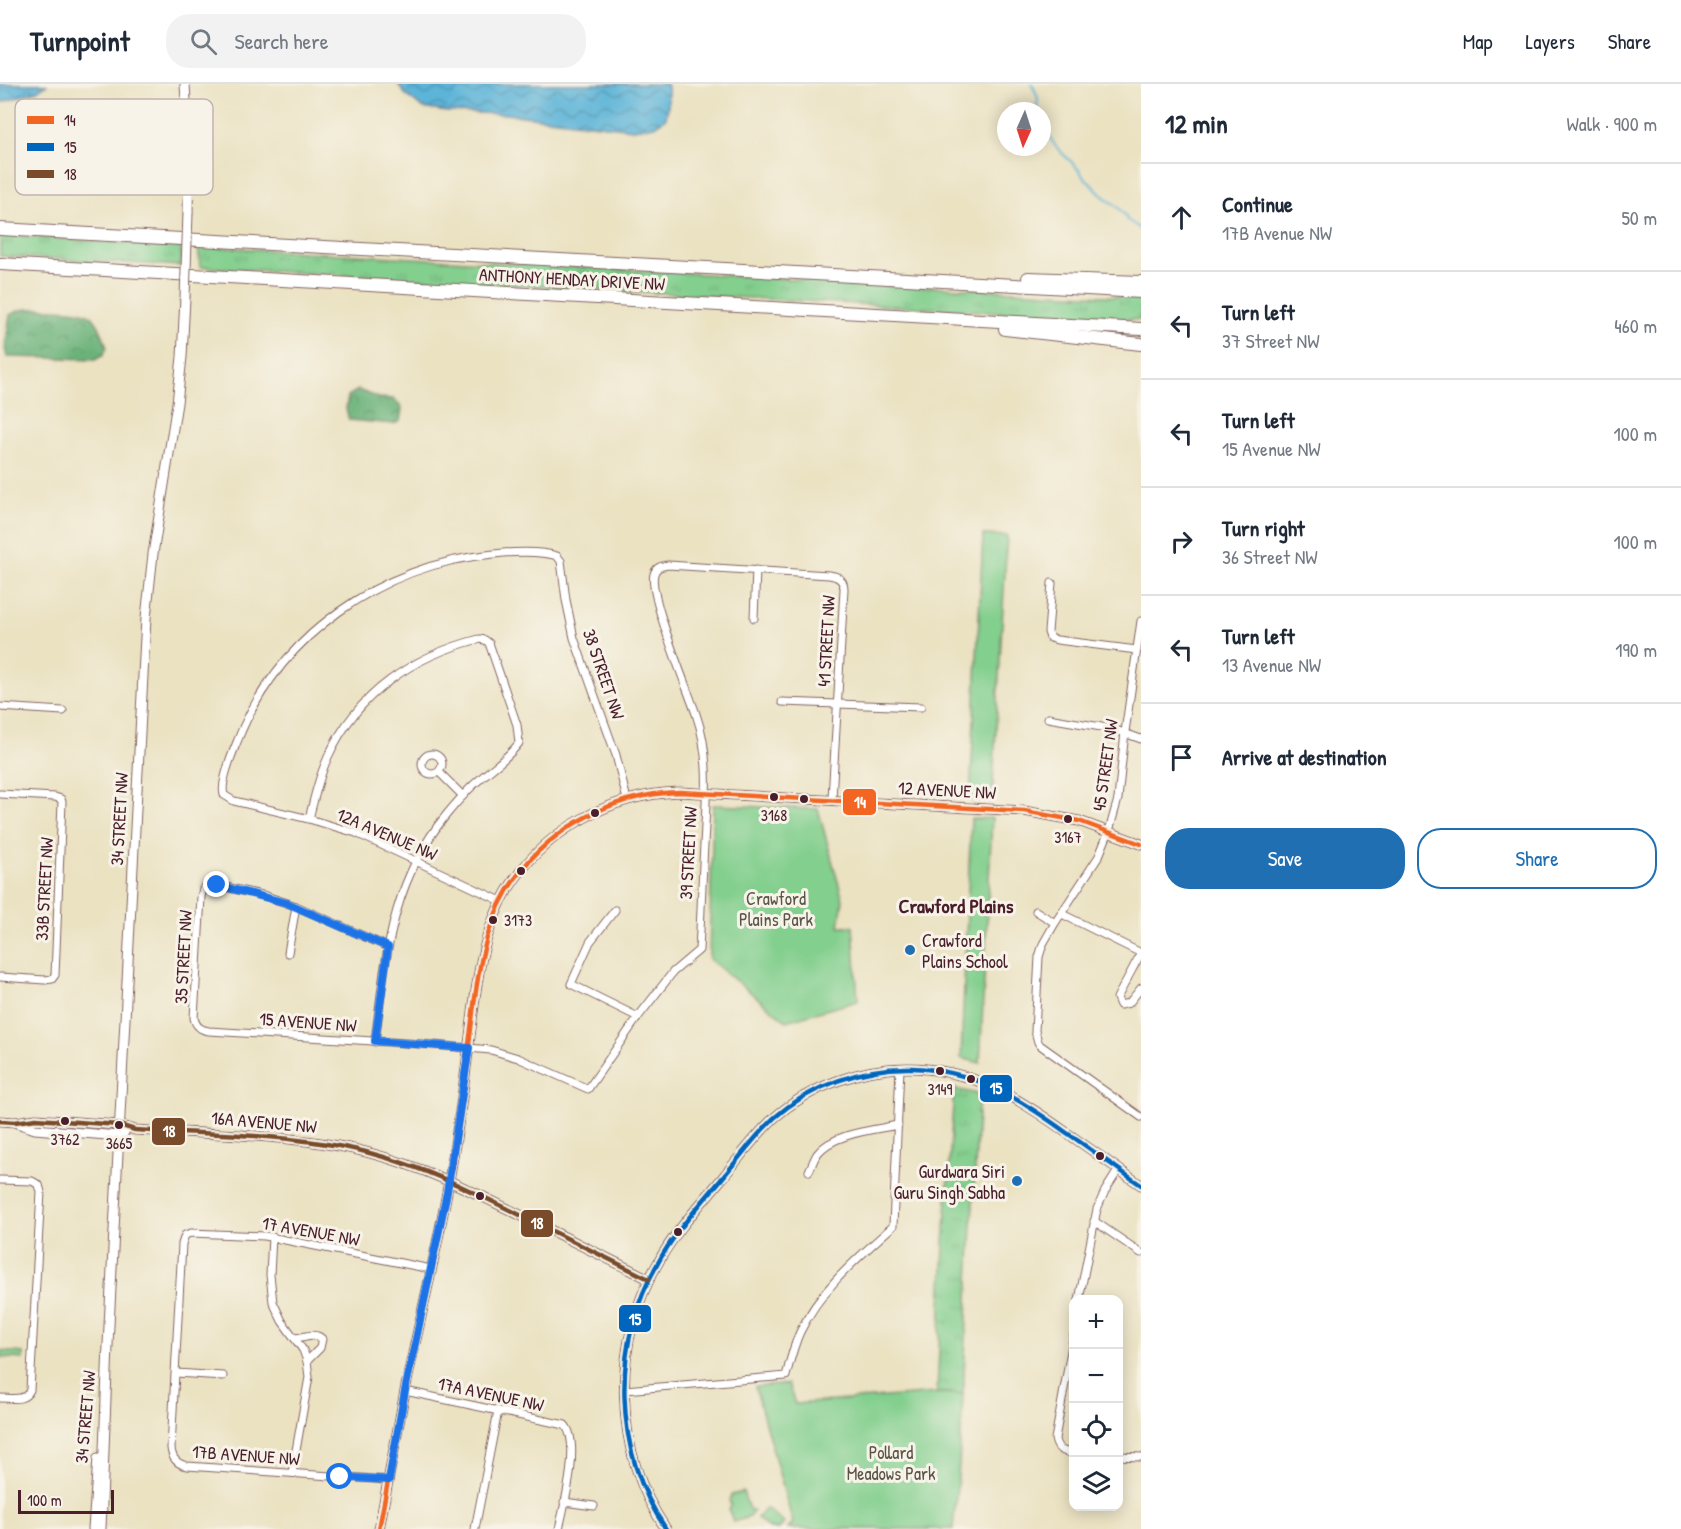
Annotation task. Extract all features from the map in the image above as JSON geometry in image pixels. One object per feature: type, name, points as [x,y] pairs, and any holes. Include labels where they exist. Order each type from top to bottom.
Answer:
[{"type":"highway","name":"ANTHONY HENDAY DRIVE NW","points":[[0,229],[1141,292]]},
{"type":"highway","name":"ANTHONY HENDAY DRIVE NW","points":[[0,264],[1141,329]]},
{"type":"highway","points":[[911,279],[941,275],[1141,282]]},
{"type":"highway","points":[[812,310],[1141,344]]},
{"type":"street","name":"34 STREET NW","points":[[185,84],[186,99]]},
{"type":"street","name":"34 STREET NW","points":[[101,1529],[119,1125],[147,618],[153,554],[182,357],[188,195]]},
{"type":"street","name":"38 STREET NW","points":[[224,795],[222,788],[233,753],[257,701],[293,652],[332,617],[350,603],[378,587],[420,569],[472,557],[511,553],[552,555],[561,561],[574,638],[616,755],[627,800]]},
{"type":"street","name":"39 STREET NW","points":[[588,1089],[638,1017],[673,972],[699,950],[706,793],[703,738],[659,607],[653,578],[657,568],[668,565],[756,570]]},
{"type":"street","name":"41 STREET NW","points":[[756,570],[836,576],[841,580],[844,589],[832,799]]},
{"type":"street","points":[[754,618],[756,570]]},
{"type":"street","points":[[1052,583],[1048,632],[1050,638],[1137,650]]},
{"type":"street","name":"45 STREET NW","points":[[1140,1114],[1040,1045],[1035,1031],[1039,957],[1043,944],[1100,856],[1110,831],[1118,800],[1141,621]]},
{"type":"street","points":[[309,819],[319,780],[332,749],[349,722],[391,678],[425,658],[479,639],[484,640],[492,648],[517,725],[519,743],[463,796],[439,824],[417,862],[397,908],[388,947],[375,1041]]},
{"type":"street","name":"41 STREET NW","points":[[782,702],[921,707]]},
{"type":"street","points":[[0,707],[63,711]]},
{"type":"street","points":[[1048,718],[1113,729],[1141,739]]},
{"type":"street","points":[[439,772],[463,796]]},
{"type":"street","name":"12 AVENUE NW","points":[[380,1529],[405,1391],[449,1180],[482,952],[501,902],[521,871],[543,846],[586,816],[641,796],[673,792],[1024,811],[1079,821],[1141,844]]},
{"type":"street","name":"33B STREET NW","points":[[0,794],[55,797],[62,802],[55,975],[52,979],[0,977]]},
{"type":"street","name":"12A AVENUE NW","points":[[224,795],[234,801],[309,819],[356,834],[501,902]]},
{"type":"street","name":"35 STREET NW","points":[[198,1028],[194,1018],[201,897],[205,887],[214,884],[266,896],[296,906]]},
{"type":"street","points":[[288,953],[296,906],[388,947]]},
{"type":"street","points":[[615,910],[590,942],[571,984],[638,1017]]},
{"type":"street","points":[[1036,911],[1055,923]]},
{"type":"street","points":[[1062,914],[1141,953],[1117,998],[1120,1005],[1129,1003],[1141,988]]},
{"type":"street","name":"15 AVENUE NW","points":[[198,1028],[209,1031],[491,1050],[510,1055],[588,1089]]},
{"type":"street","points":[[625,1390],[786,1376],[801,1330],[827,1289],[850,1264],[893,1226],[900,1068]]},
{"type":"street","points":[[666,1529],[643,1486],[631,1449],[625,1413],[626,1364],[630,1334],[637,1308],[662,1255],[754,1139],[776,1117],[804,1097],[833,1083],[862,1074],[900,1068],[949,1072],[980,1080],[998,1088],[1035,1110],[1141,1185]]},
{"type":"street","name":"16A AVENUE NW","points":[[0,1121],[15,1122],[36,1119],[119,1125],[135,1130],[318,1142],[384,1157],[449,1180],[649,1279]]},
{"type":"street","name":"16A AVENUE NW","points":[[15,1122],[34,1129],[119,1136],[135,1130]]},
{"type":"street","points":[[809,1171],[816,1155],[822,1149],[844,1136],[898,1125]]},
{"type":"street","points":[[1081,1295],[1094,1221],[1102,1197],[1119,1169]]},
{"type":"street","points":[[0,1180],[32,1181],[39,1185],[41,1192],[30,1390],[22,1398],[0,1398]]},
{"type":"street","points":[[1094,1221],[1141,1253]]},
{"type":"street","name":"17 AVENUE NW","points":[[176,1372],[182,1244],[185,1235],[195,1232],[272,1237],[431,1269]]},
{"type":"street","points":[[272,1237],[270,1275],[273,1302],[282,1321],[303,1350],[309,1377],[309,1388],[292,1473]]},
{"type":"street","points":[[296,1338],[315,1335],[321,1337],[322,1346],[307,1360]]},
{"type":"street","name":"34 STREET NW","points":[[93,1529],[108,1345]]},
{"type":"street","points":[[1069,1452],[1062,1451],[1058,1447],[1055,1435],[1071,1349]]},
{"type":"street","points":[[176,1372],[223,1376]]},
{"type":"street","name":"17B AVENUE NW","points":[[176,1372],[171,1449],[175,1461],[180,1464],[389,1480]]},
{"type":"street","name":"17A AVENUE NW","points":[[405,1391],[565,1425],[571,1439],[571,1463],[564,1502]]},
{"type":"street","points":[[475,1529],[498,1411]]},
{"type":"street","points":[[1123,1456],[1141,1457]]},
{"type":"street","points":[[559,1529],[564,1502],[594,1506]]},
{"type":"green space","points":[[0,235],[181,246],[181,266],[0,256]]},
{"type":"green space","points":[[198,246],[1141,298],[1141,320],[200,267]]},
{"type":"green space","points":[[26,309],[57,309],[85,313],[96,321],[107,348],[103,355],[96,359],[7,357],[5,348],[10,315]]},
{"type":"green space","points":[[358,390],[379,398],[394,399],[402,408],[400,421],[394,424],[349,420],[346,409],[348,396]]},
{"type":"green space","points":[[983,535],[1007,536],[992,800],[970,800]]},
{"type":"green space","name":"Crawford Plains Park","points":[[713,805],[818,809],[843,900],[839,926],[853,926],[858,1001],[786,1021],[709,959]]},
{"type":"green space","points":[[992,818],[980,1063],[961,1058],[971,819]]},
{"type":"green space","points":[[954,1089],[979,1094],[963,1394],[937,1393]]},
{"type":"green space","points":[[0,1351],[23,1353],[23,1359],[0,1357]]},
{"type":"green space","name":"Pollard Meadows Park","points":[[788,1384],[795,1404],[937,1393],[963,1394],[953,1529],[788,1529],[793,1523],[755,1387]]},
{"type":"green space","points":[[743,1492],[749,1509],[753,1511],[749,1517],[733,1522],[729,1500],[732,1495]]},
{"type":"green space","points":[[766,1508],[784,1523],[779,1529],[769,1529],[757,1518]]},
{"type":"water","points":[[0,84],[47,84],[37,91],[0,103]]},
{"type":"water","points":[[398,84],[666,84],[668,86],[668,106],[666,118],[654,126],[633,129],[506,114],[447,112],[422,108],[405,94]]},
{"type":"waterway","points":[[1032,84],[1038,102]]},
{"type":"waterway","points":[[1051,138],[1057,148],[1083,176],[1141,232]]},
{"type":"transit line","name":"14","points":[[379,1529],[405,1391],[446,1197],[480,966],[490,927],[507,891],[539,850],[559,834],[604,808],[654,794],[680,792],[1024,811],[1079,821],[1141,844]]},
{"type":"transit line","name":"15","points":[[666,1529],[649,1498],[636,1466],[628,1432],[624,1397],[626,1362],[632,1328],[643,1294],[672,1240],[754,1139],[788,1107],[821,1088],[874,1071],[911,1068],[955,1074],[1013,1097],[1141,1185]]},
{"type":"transit line","name":"18","points":[[0,1121],[15,1122],[36,1119],[119,1125],[135,1130],[281,1138],[366,1152],[408,1165],[465,1188],[649,1279]]},
{"type":"place","name":"3168","points":[[774,797]]},
{"type":"place","name":"3167","points":[[1068,819]]},
{"type":"place","name":"3173","points":[[493,920]]},
{"type":"place","name":"Crawford Plains School","points":[[910,950]]},
{"type":"place","name":"3149","points":[[940,1071]]},
{"type":"place","name":"3762","points":[[65,1121]]},
{"type":"place","name":"3665","points":[[119,1125]]},
{"type":"place","name":"Gurdwara Siri Guru Singh Sabha","points":[[1017,1181]]},
{"type":"district","name":"Crawford Plains","points":[[956,905]]},
{"type":"route","points":[[217,885],[266,896],[305,909],[388,947],[375,1041],[469,1048],[447,1192],[405,1391],[389,1480],[340,1477]]}]
